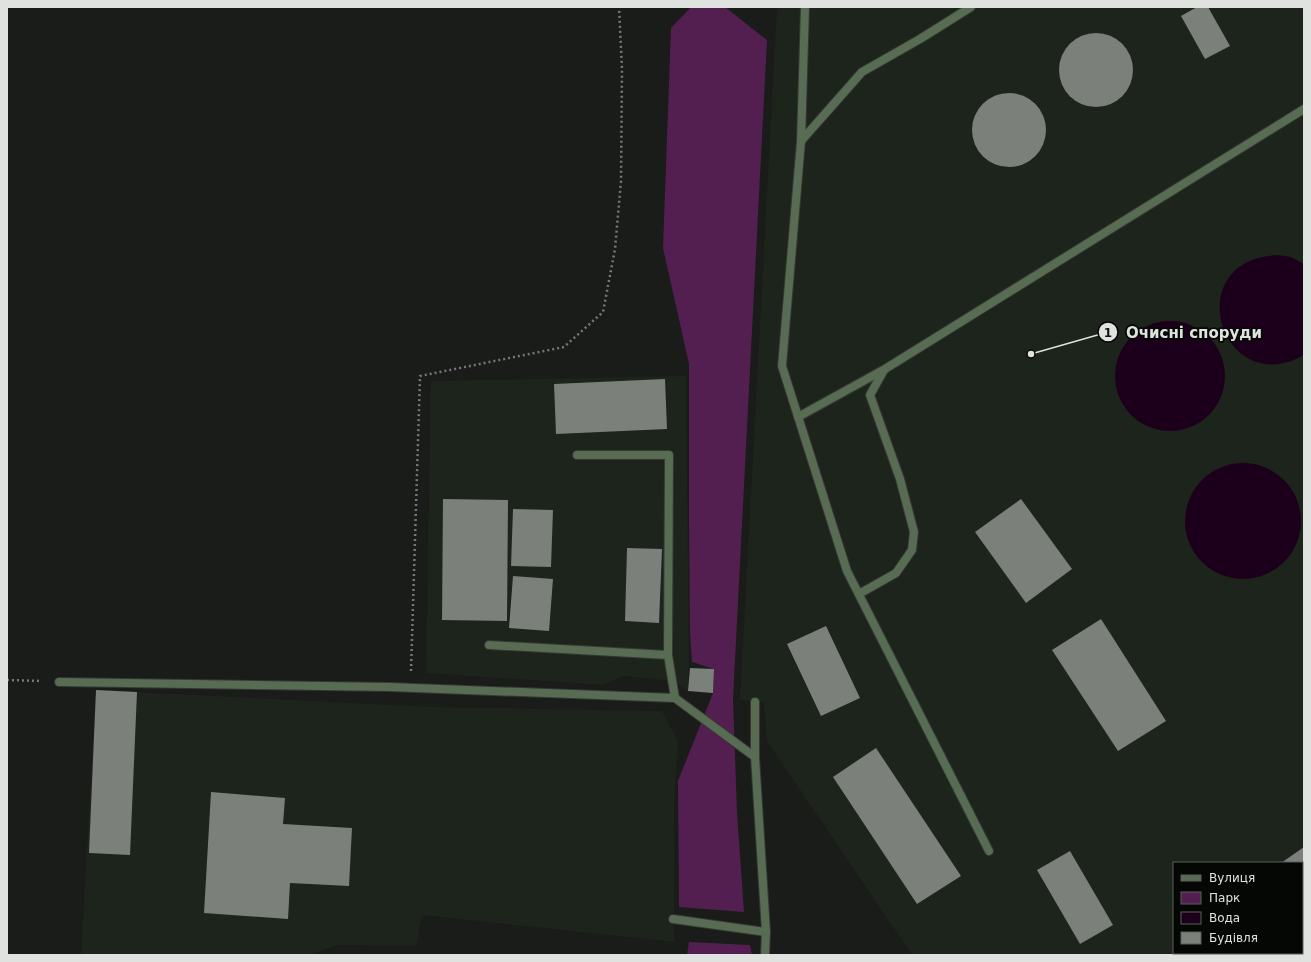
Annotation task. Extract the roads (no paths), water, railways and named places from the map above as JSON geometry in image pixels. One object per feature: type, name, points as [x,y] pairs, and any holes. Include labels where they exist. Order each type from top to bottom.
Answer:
[{"type":"street","points":[[805,7],[801,141],[782,366],[847,571],[989,851]]},
{"type":"street","points":[[801,141],[862,72],[971,7]]},
{"type":"street","points":[[798,417],[885,369],[1304,109]]},
{"type":"street","points":[[859,594],[896,573],[912,550],[914,532],[900,479],[870,394],[885,369]]},
{"type":"street","points":[[577,455],[669,455],[668,655],[675,698]]},
{"type":"street","points":[[489,645],[668,655]]},
{"type":"street","points":[[59,682],[390,687],[675,698],[755,757]]},
{"type":"street","points":[[755,702],[755,757],[766,932],[765,955]]},
{"type":"street","points":[[673,920],[766,932]]},
{"type":"water","points":[[1278,255],[1291,257],[1304,264],[1304,355],[1275,364],[1251,360],[1233,345],[1222,324],[1220,301],[1228,279],[1247,262]]},
{"type":"water","points":[[1170,321],[1181,322],[1191,326],[1209,337],[1220,355],[1224,365],[1224,387],[1220,397],[1209,415],[1191,426],[1181,430],[1170,431],[1159,430],[1149,426],[1131,415],[1120,397],[1116,387],[1115,376],[1116,365],[1120,355],[1131,337],[1149,326],[1159,322]]},
{"type":"water","points":[[1243,463],[1265,468],[1284,480],[1296,499],[1301,521],[1296,543],[1284,562],[1265,574],[1243,579],[1221,574],[1202,562],[1190,543],[1185,521],[1190,499],[1202,480],[1221,468]]},
{"type":"place","name":"Очисні споруди","points":[[1031,354]]}]
